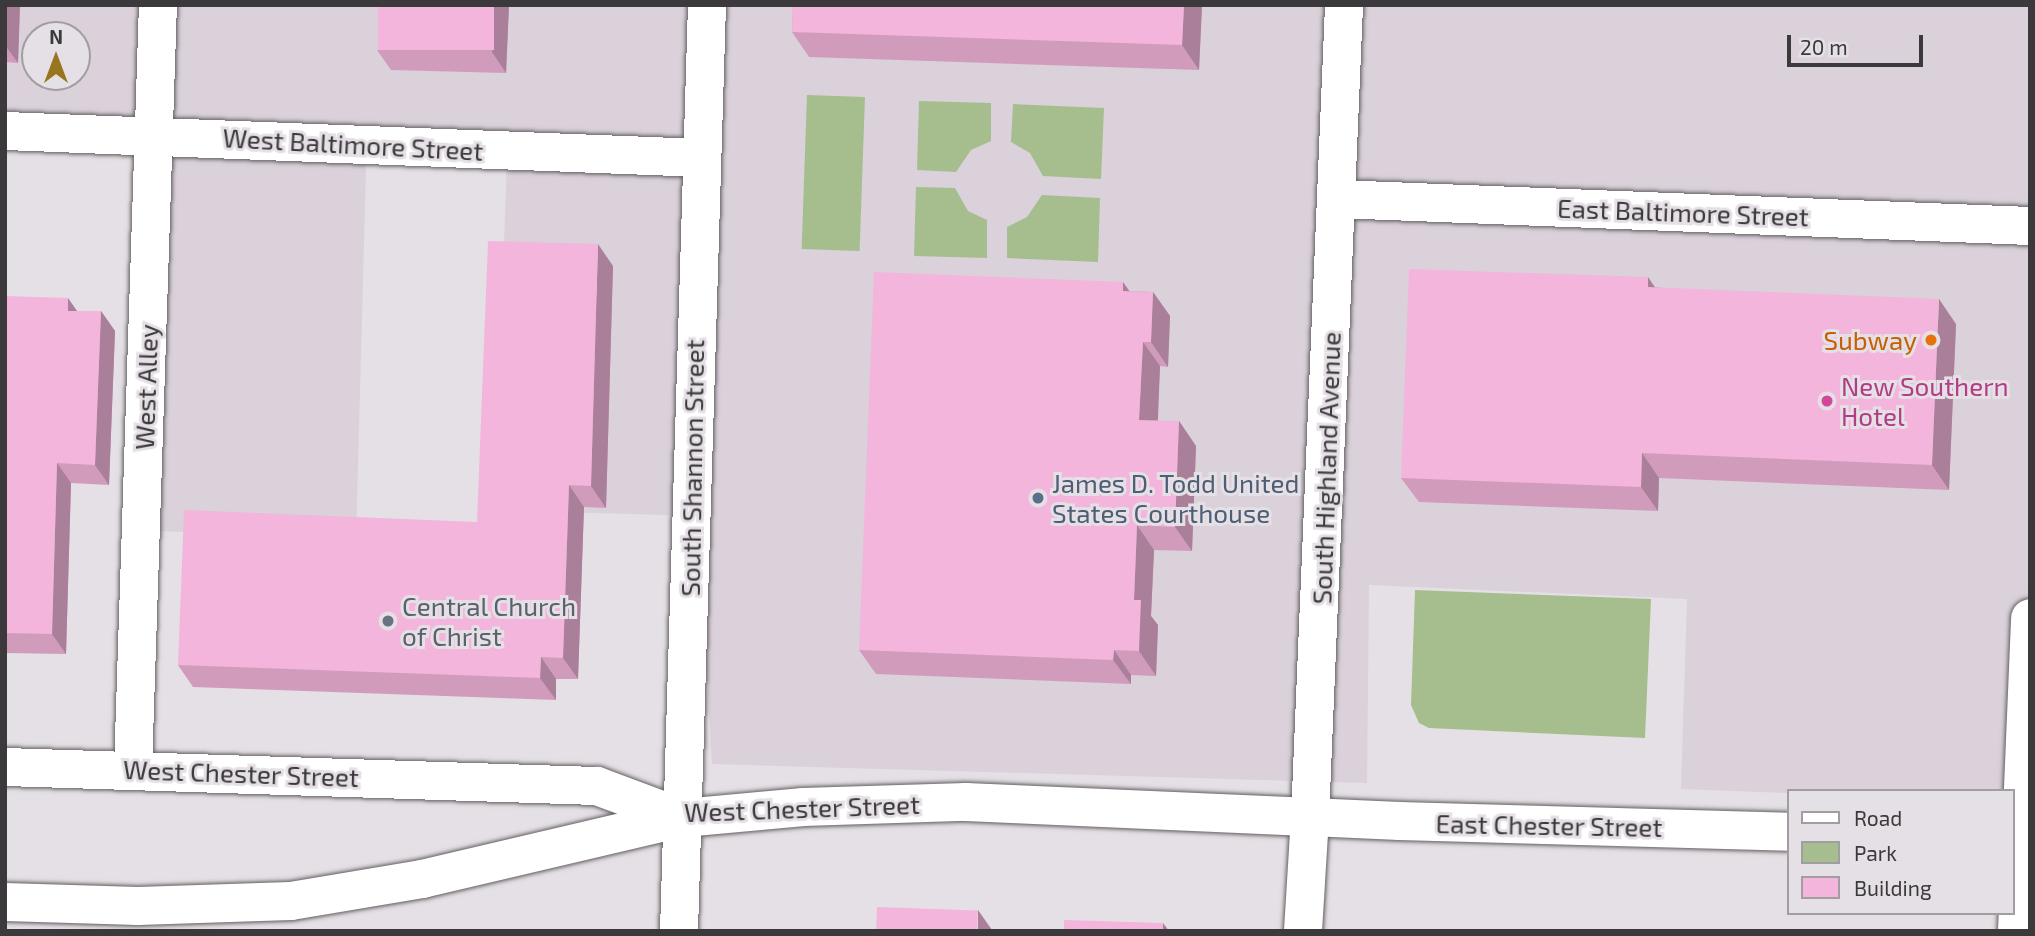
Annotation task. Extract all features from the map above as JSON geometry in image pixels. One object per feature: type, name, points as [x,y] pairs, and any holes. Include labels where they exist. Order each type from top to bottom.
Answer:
[{"type":"main road","name":"West Alley","points":[[132,769],[159,5]]},
{"type":"main road","name":"South Shannon Street","points":[[678,931],[700,158],[707,5]]},
{"type":"main road","name":"South Highland Avenue","points":[[1303,931],[1344,5]]},
{"type":"main road","name":"West Baltimore Street","points":[[5,131],[700,158]]},
{"type":"main road","name":"East Baltimore Street","points":[[1337,199],[2030,226]]},
{"type":"main road","points":[[2017,931],[2030,618]]},
{"type":"main road","name":"West Chester Street","points":[[5,766],[597,786],[683,818],[803,807],[966,802],[1310,817]]},
{"type":"main road","name":"East Chester Street","points":[[1310,817],[1786,832]]},
{"type":"main road","points":[[5,902],[138,905],[290,901],[422,879],[683,818]]},
{"type":"shaded area","points":[[5,5],[2030,5],[2030,804],[2014,792],[2014,789],[1786,789],[1786,793],[1681,789],[1687,599],[1369,585],[1367,783],[712,764],[699,516],[494,510],[508,136],[367,132],[356,538],[160,531],[163,118],[5,112]]},
{"type":"green space","points":[[807,95],[865,97],[860,251],[802,249]]},
{"type":"green space","points":[[919,101],[991,103],[991,141],[971,150],[956,172],[917,170]]},
{"type":"green space","points":[[1013,104],[1104,108],[1101,179],[1043,176],[1030,153],[1011,142]]},
{"type":"green space","points":[[916,187],[955,188],[968,211],[987,220],[987,258],[914,256]]},
{"type":"green space","points":[[1042,195],[1100,198],[1098,262],[1007,258],[1007,227],[1027,217]]},
{"type":"green space","points":[[1415,590],[1651,599],[1645,738],[1429,728],[1419,723],[1411,705]]},
{"type":"building","points":[[378,5],[494,5],[494,50],[378,50]]},
{"type":"building","points":[[793,5],[1184,5],[1182,45],[792,32]]},
{"type":"building","points":[[488,241],[598,244],[591,486],[569,485],[563,658],[541,657],[540,678],[178,665],[184,510],[477,522]]},
{"type":"building","points":[[1409,269],[1648,277],[1648,287],[1939,299],[1932,465],[1642,453],[1641,487],[1401,478]]},
{"type":"building","name":"James D. Todd United States Courthouse","points":[[874,272],[1123,282],[1123,291],[1153,292],[1151,342],[1143,342],[1139,420],[1179,421],[1175,527],[1137,525],[1134,600],[1141,600],[1139,651],[1114,650],[1113,660],[859,650]]},
{"type":"building","points":[[5,296],[68,298],[68,311],[101,311],[95,465],[57,463],[52,634],[5,633]]},
{"type":"building","points":[[877,907],[978,911],[977,931],[876,931]]},
{"type":"building","points":[[1064,920],[1163,923],[1163,931],[1064,931]]},
{"type":"place","name":"Subway","points":[[1931,340]]},
{"type":"place","name":"New Southern Hotel","points":[[1827,401]]},
{"type":"place","name":"James D. Todd United States Courthouse","points":[[1038,498]]},
{"type":"place","name":"Central Church of Christ","points":[[388,621]]}]
